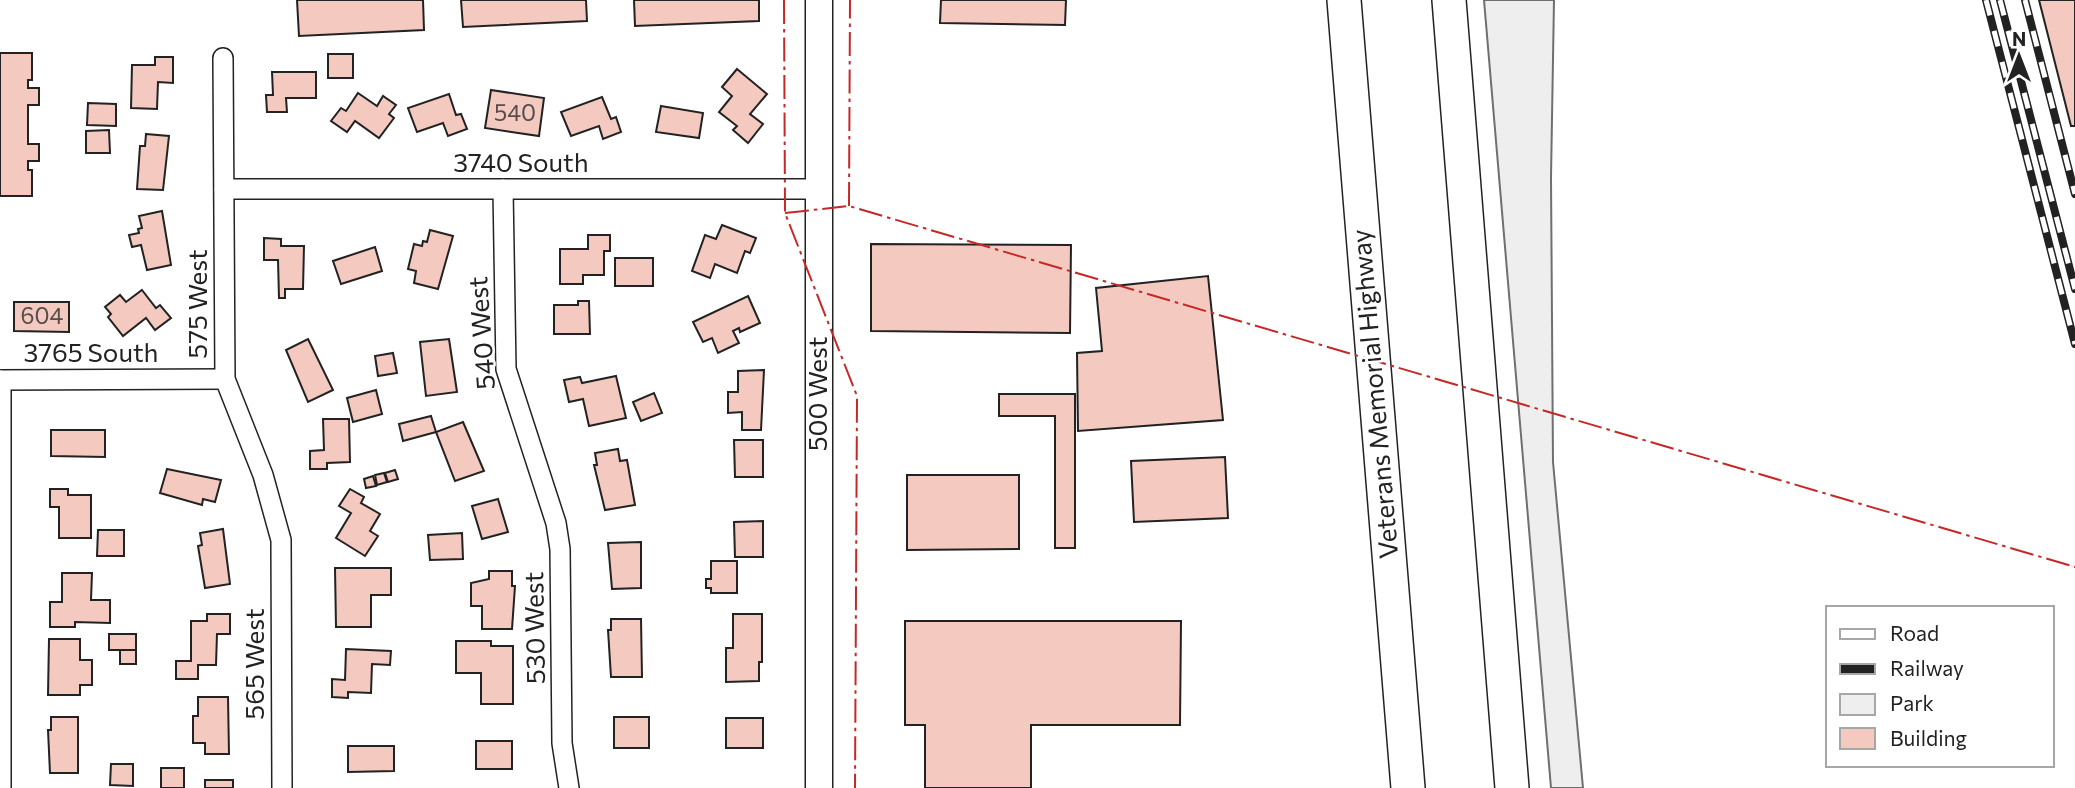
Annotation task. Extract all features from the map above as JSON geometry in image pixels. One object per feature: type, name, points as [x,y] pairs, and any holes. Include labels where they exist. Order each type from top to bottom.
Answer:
[{"type":"highway","name":"Veterans Memorial Highway","points":[[1344,0],[1408,788]]},
{"type":"highway","points":[[1449,0],[1512,788]]},
{"type":"main road","name":"500 West","points":[[818,0],[818,788]]},
{"type":"street","name":"575 West","points":[[223,58],[225,379],[263,475],[281,540]]},
{"type":"street","name":"3740 South","points":[[224,189],[818,189]]},
{"type":"street","name":"540 West","points":[[503,189],[506,369],[522,425],[541,468]]},
{"type":"street","name":"3765 South","points":[[0,380],[225,379]]},
{"type":"street","points":[[0,380],[1,788]]},
{"type":"street","name":"530 West","points":[[541,468],[560,549],[562,743],[569,788]]},
{"type":"street","name":"565 West","points":[[281,540],[282,788]]},
{"type":"green space","points":[[1484,0],[1554,0],[1551,178],[1553,462],[1583,788],[1551,788]]},
{"type":"building","points":[[297,0],[423,0],[424,30],[299,36]]},
{"type":"building","points":[[461,0],[586,0],[587,21],[463,27]]},
{"type":"building","points":[[634,0],[759,0],[759,21],[635,26]]},
{"type":"building","points":[[941,0],[1066,0],[1065,25],[940,23]]},
{"type":"building","points":[[2039,0],[2075,0],[2075,126],[2071,126]]},
{"type":"building","points":[[0,53],[32,53],[32,80],[28,80],[28,88],[39,88],[39,105],[28,105],[28,144],[39,144],[39,161],[28,161],[28,170],[32,170],[32,196],[0,196]]},
{"type":"building","points":[[328,54],[353,54],[353,78],[328,78]]},
{"type":"building","points":[[155,57],[173,57],[173,83],[158,82],[157,109],[131,108],[132,65],[155,65]]},
{"type":"building","points":[[737,69],[767,94],[750,114],[763,124],[748,143],[733,130],[737,126],[719,112],[732,96],[722,87]]},
{"type":"building","points":[[272,72],[316,72],[316,98],[286,98],[287,112],[267,112],[266,95],[273,95]]},
{"type":"building","points":[[491,90],[544,98],[539,136],[485,128]]},
{"type":"building","points":[[358,93],[377,106],[383,96],[396,105],[389,114],[394,118],[379,138],[355,121],[347,132],[331,121],[341,108],[346,111]]},
{"type":"building","points":[[449,94],[456,115],[461,114],[467,129],[448,136],[443,123],[417,132],[408,108]]},
{"type":"building","points":[[602,97],[611,119],[616,117],[621,132],[603,139],[599,126],[571,136],[561,112]]},
{"type":"building","points":[[88,103],[116,104],[116,126],[87,125]]},
{"type":"building","points":[[661,106],[703,113],[699,138],[656,132]]},
{"type":"building","points":[[109,130],[110,153],[86,153],[86,131]]},
{"type":"building","points":[[146,134],[169,136],[163,190],[137,189],[140,146],[145,146]]},
{"type":"building","points":[[162,211],[171,265],[147,270],[141,245],[132,247],[129,235],[139,233],[138,229],[142,228],[139,216]]},
{"type":"building","points":[[722,225],[756,238],[750,253],[745,251],[737,273],[715,264],[710,278],[692,271],[705,235],[716,239]]},
{"type":"building","points":[[430,230],[453,236],[438,289],[414,283],[416,271],[408,269],[414,244],[422,246],[423,241],[427,242]]},
{"type":"building","points":[[588,235],[610,235],[610,251],[604,251],[604,275],[583,275],[583,284],[560,284],[560,249],[588,249]]},
{"type":"building","points":[[264,238],[281,239],[281,246],[304,246],[303,289],[285,289],[285,298],[279,298],[278,260],[264,260]]},
{"type":"building","points":[[871,244],[1071,245],[1070,333],[871,331]]},
{"type":"building","points":[[375,247],[382,271],[341,284],[333,261]]},
{"type":"building","points":[[615,258],[653,258],[653,286],[615,286]]},
{"type":"building","points":[[1208,276],[1223,420],[1078,431],[1077,353],[1102,351],[1096,288]]},
{"type":"building","points":[[142,290],[156,308],[160,305],[171,318],[155,330],[146,318],[123,336],[108,317],[111,314],[105,307],[120,295],[126,302]]},
{"type":"building","points":[[748,296],[760,323],[740,332],[739,328],[733,331],[739,343],[718,353],[712,338],[703,342],[693,322]]},
{"type":"building","points":[[578,301],[589,301],[590,334],[554,334],[554,305],[578,305]]},
{"type":"building","points":[[14,302],[69,302],[69,332],[14,331]]},
{"type":"building","points":[[308,339],[333,390],[308,402],[286,350]]},
{"type":"building","points":[[449,339],[457,392],[426,396],[420,342]]},
{"type":"building","points":[[393,353],[397,373],[378,376],[375,356]]},
{"type":"building","points":[[764,370],[761,430],[742,430],[742,412],[728,413],[728,392],[738,392],[738,371]]},
{"type":"building","points":[[616,376],[626,418],[589,426],[583,399],[569,402],[564,380],[580,377],[582,383]]},
{"type":"building","points":[[376,390],[382,414],[353,422],[347,398]]},
{"type":"building","points":[[654,393],[662,413],[641,421],[633,402]]},
{"type":"building","points":[[999,394],[1075,394],[1075,548],[1055,548],[1055,416],[999,416]]},
{"type":"building","points":[[431,416],[436,432],[403,441],[399,424]]},
{"type":"building","points":[[323,419],[349,419],[350,462],[327,463],[327,469],[310,469],[310,451],[324,450]]},
{"type":"building","points":[[463,422],[484,471],[455,481],[436,432]]},
{"type":"building","points":[[51,430],[105,430],[105,457],[51,456]]},
{"type":"building","points":[[734,440],[763,440],[763,477],[735,477]]},
{"type":"building","points":[[618,449],[620,461],[627,460],[635,505],[605,510],[594,465],[597,465],[595,453]]},
{"type":"building","points":[[1225,457],[1228,518],[1134,522],[1131,461]]},
{"type":"building","points":[[167,469],[221,480],[215,502],[203,499],[202,505],[160,493]]},
{"type":"building","points":[[395,470],[398,479],[388,482],[385,473]]},
{"type":"building","points":[[384,473],[387,482],[377,485],[375,475]]},
{"type":"building","points":[[907,475],[1019,475],[1019,549],[907,550]]},
{"type":"building","points":[[373,476],[376,486],[366,488],[364,479]]},
{"type":"building","points":[[50,489],[68,489],[68,495],[91,495],[91,538],[59,538],[59,507],[50,507]]},
{"type":"building","points":[[350,489],[364,497],[361,503],[380,514],[370,531],[378,536],[365,556],[336,538],[351,513],[339,506]]},
{"type":"building","points":[[498,499],[508,532],[482,539],[472,506]]},
{"type":"building","points":[[763,521],[763,557],[735,557],[734,522]]},
{"type":"building","points":[[223,529],[230,584],[205,588],[198,546],[202,545],[200,533]]},
{"type":"building","points":[[98,530],[124,530],[124,556],[97,556]]},
{"type":"building","points":[[462,533],[463,559],[430,560],[428,535]]},
{"type":"building","points":[[641,542],[641,588],[612,589],[608,543]]},
{"type":"building","points":[[711,561],[737,561],[737,593],[711,593],[711,588],[706,588],[706,579],[711,579]]},
{"type":"building","points":[[335,568],[391,568],[391,595],[371,595],[371,627],[336,627]]},
{"type":"building","points":[[489,571],[512,571],[512,586],[515,586],[512,629],[482,629],[482,606],[471,606],[471,583],[489,579]]},
{"type":"building","points":[[62,573],[92,573],[91,600],[110,600],[110,623],[75,622],[75,627],[50,627],[50,602],[62,602]]},
{"type":"building","points":[[207,614],[230,614],[230,634],[217,634],[216,665],[198,665],[198,679],[176,679],[176,661],[191,661],[191,621],[207,621]]},
{"type":"building","points":[[733,614],[762,614],[762,662],[759,662],[759,681],[726,682],[726,648],[733,648]]},
{"type":"building","points":[[611,619],[641,619],[642,677],[611,677],[608,630],[611,630]]},
{"type":"building","points":[[905,621],[1181,621],[1180,725],[1031,725],[1031,788],[925,788],[925,725],[905,725]]},
{"type":"building","points":[[109,634],[136,634],[136,650],[109,650]]},
{"type":"building","points":[[49,639],[80,639],[80,660],[92,660],[92,685],[80,685],[80,695],[48,695]]},
{"type":"building","points":[[456,641],[491,641],[491,646],[513,646],[513,704],[481,704],[481,673],[456,673]]},
{"type":"building","points":[[346,649],[391,651],[390,665],[372,664],[371,693],[348,692],[348,698],[332,697],[332,679],[345,680]]},
{"type":"building","points":[[120,650],[136,650],[136,664],[120,664]]},
{"type":"building","points":[[198,697],[228,697],[229,754],[205,754],[205,743],[193,743],[193,716],[198,716]]},
{"type":"building","points":[[51,717],[78,717],[78,773],[50,773],[48,730],[51,730]]},
{"type":"building","points":[[614,717],[649,717],[649,748],[614,748]]},
{"type":"building","points":[[726,718],[763,718],[763,748],[726,748]]},
{"type":"building","points":[[476,741],[512,741],[512,769],[476,769]]},
{"type":"building","points":[[348,746],[394,746],[394,771],[348,772]]},
{"type":"building","points":[[111,764],[133,764],[133,786],[110,785]]},
{"type":"building","points":[[161,768],[184,768],[184,788],[161,788]]},
{"type":"building","points":[[205,780],[233,780],[233,788],[205,788]]},
{"type":"railway","points":[[1986,0],[2075,344]]},
{"type":"railway","points":[[2000,0],[2075,289]]},
{"type":"railway","points":[[2025,0],[2075,194]]},
{"type":"power","points":[[784,0],[785,213],[857,396],[855,788]]},
{"type":"power","points":[[849,206],[850,0]]},
{"type":"power","points":[[785,213],[849,206],[2075,567]]}]
